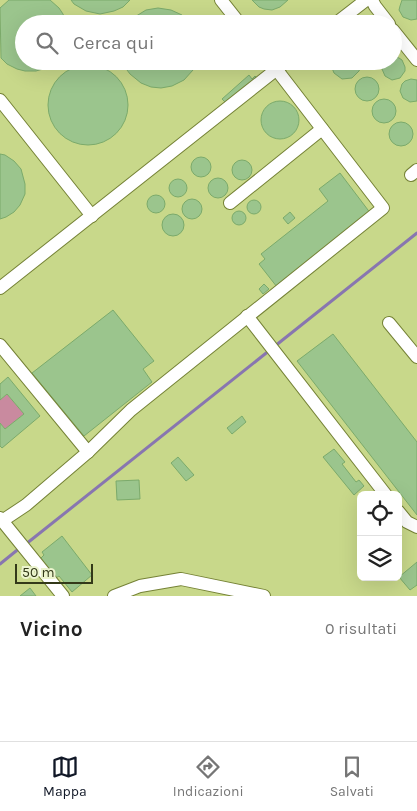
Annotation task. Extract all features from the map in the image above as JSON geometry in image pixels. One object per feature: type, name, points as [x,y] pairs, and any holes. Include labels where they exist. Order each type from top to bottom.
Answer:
[{"type":"street","points":[[221,0],[233,15]]},
{"type":"street","points":[[347,15],[366,0]]},
{"type":"street","points":[[372,0],[381,15]]},
{"type":"street","points":[[402,41],[417,60]]},
{"type":"street","points":[[0,288],[92,216],[267,70]]},
{"type":"street","points":[[63,596],[4,525],[88,452],[131,410],[383,208],[277,70]]},
{"type":"street","points":[[0,100],[92,216]]},
{"type":"street","points":[[230,203],[322,129]]},
{"type":"street","points":[[248,316],[383,491]]},
{"type":"street","points":[[389,323],[417,357]]},
{"type":"street","points":[[0,345],[88,452]]},
{"type":"street","points":[[402,516],[407,522],[417,527]]},
{"type":"street","points":[[114,596],[140,586],[181,579],[264,596]]},
{"type":"shaded area","points":[[7,394],[24,414],[5,429],[0,423],[0,400]]},
{"type":"building","points":[[9,0],[50,0],[63,15],[15,15],[15,68],[1,58],[0,8]]},
{"type":"building","points":[[71,0],[130,0],[123,7],[100,14],[86,11]]},
{"type":"building","points":[[252,0],[288,0],[280,7],[272,10],[259,7]]},
{"type":"building","points":[[402,0],[417,0],[417,19],[411,20],[403,17],[399,10]]},
{"type":"building","points":[[158,8],[171,10],[182,15],[138,15],[146,10]]},
{"type":"building","points":[[402,60],[405,71],[400,78],[392,80],[385,76],[382,70],[402,70]]},
{"type":"building","points":[[70,70],[106,70],[121,83],[127,97],[127,113],[121,127],[110,138],[96,144],[80,144],[66,138],[55,127],[49,113],[48,105],[51,90],[60,77]]},
{"type":"building","points":[[127,70],[193,70],[184,80],[172,86],[161,88],[141,83]]},
{"type":"building","points":[[333,70],[359,70],[352,78],[342,79]]},
{"type":"building","points":[[249,75],[252,79],[255,76],[259,80],[229,106],[222,99]]},
{"type":"building","points":[[367,77],[375,81],[379,89],[375,97],[367,101],[359,97],[355,89],[359,81]]},
{"type":"building","points":[[411,79],[417,80],[417,101],[410,102],[403,98],[400,91],[402,84]]},
{"type":"building","points":[[384,99],[392,103],[396,111],[392,119],[384,123],[376,119],[372,111],[376,103]]},
{"type":"building","points":[[280,101],[293,107],[299,120],[293,133],[280,139],[267,133],[261,120],[267,107]]},
{"type":"building","points":[[401,122],[410,125],[413,134],[410,143],[401,146],[392,143],[389,134],[392,125]]},
{"type":"building","points":[[0,154],[14,161],[21,169],[25,184],[25,194],[14,212],[0,219]]},
{"type":"building","points":[[201,157],[208,160],[211,167],[208,174],[201,177],[194,174],[191,167],[194,160]]},
{"type":"building","points":[[242,160],[249,163],[252,170],[249,177],[242,180],[235,177],[232,170],[235,163]]},
{"type":"building","points":[[340,173],[371,214],[277,287],[259,264],[265,259],[261,254],[328,201],[319,189]]},
{"type":"building","points":[[218,178],[225,181],[228,188],[225,195],[218,198],[211,195],[208,188],[211,181]]},
{"type":"building","points":[[178,179],[184,182],[187,188],[184,194],[178,197],[172,194],[169,188],[172,182]]},
{"type":"building","points":[[152,195],[160,195],[165,200],[163,211],[152,213],[147,208],[147,200]]},
{"type":"building","points":[[192,199],[199,202],[202,209],[199,216],[192,219],[185,216],[182,209],[185,202]]},
{"type":"building","points":[[254,200],[259,202],[261,207],[259,212],[254,214],[249,212],[247,207],[249,202]]},
{"type":"building","points":[[239,211],[244,213],[246,218],[244,223],[239,225],[234,223],[232,218],[234,213]]},
{"type":"building","points":[[290,212],[295,218],[288,224],[283,218]]},
{"type":"building","points":[[169,214],[177,214],[184,221],[184,229],[177,236],[169,236],[162,229],[162,221]]},
{"type":"building","points":[[264,284],[269,289],[263,294],[259,289]]},
{"type":"building","points":[[113,310],[154,361],[143,369],[152,382],[84,436],[32,373]]},
{"type":"building","points":[[333,334],[417,442],[417,515],[402,496],[402,491],[398,491],[297,361]]},
{"type":"building","points":[[8,377],[40,416],[2,448],[0,446],[0,423],[5,429],[24,414],[7,394],[0,400],[0,384]]},
{"type":"building","points":[[242,416],[246,422],[232,434],[227,428]]},
{"type":"building","points":[[334,449],[345,462],[342,464],[356,482],[359,480],[364,486],[354,495],[323,457]]},
{"type":"building","points":[[178,457],[194,475],[186,481],[171,463]]},
{"type":"building","points":[[139,480],[140,499],[117,500],[116,481]]},
{"type":"building","points":[[62,536],[92,575],[72,592],[59,576],[53,580],[38,561],[44,555],[42,552]]},
{"type":"building","points":[[417,562],[417,585],[410,590],[402,581],[402,574]]},
{"type":"building","points":[[30,588],[36,596],[20,596]]},
{"type":"waterway","points":[[275,346],[417,233]]},
{"type":"waterway","points":[[26,544],[270,350]]},
{"type":"waterway","points":[[0,564],[21,547]]}]
